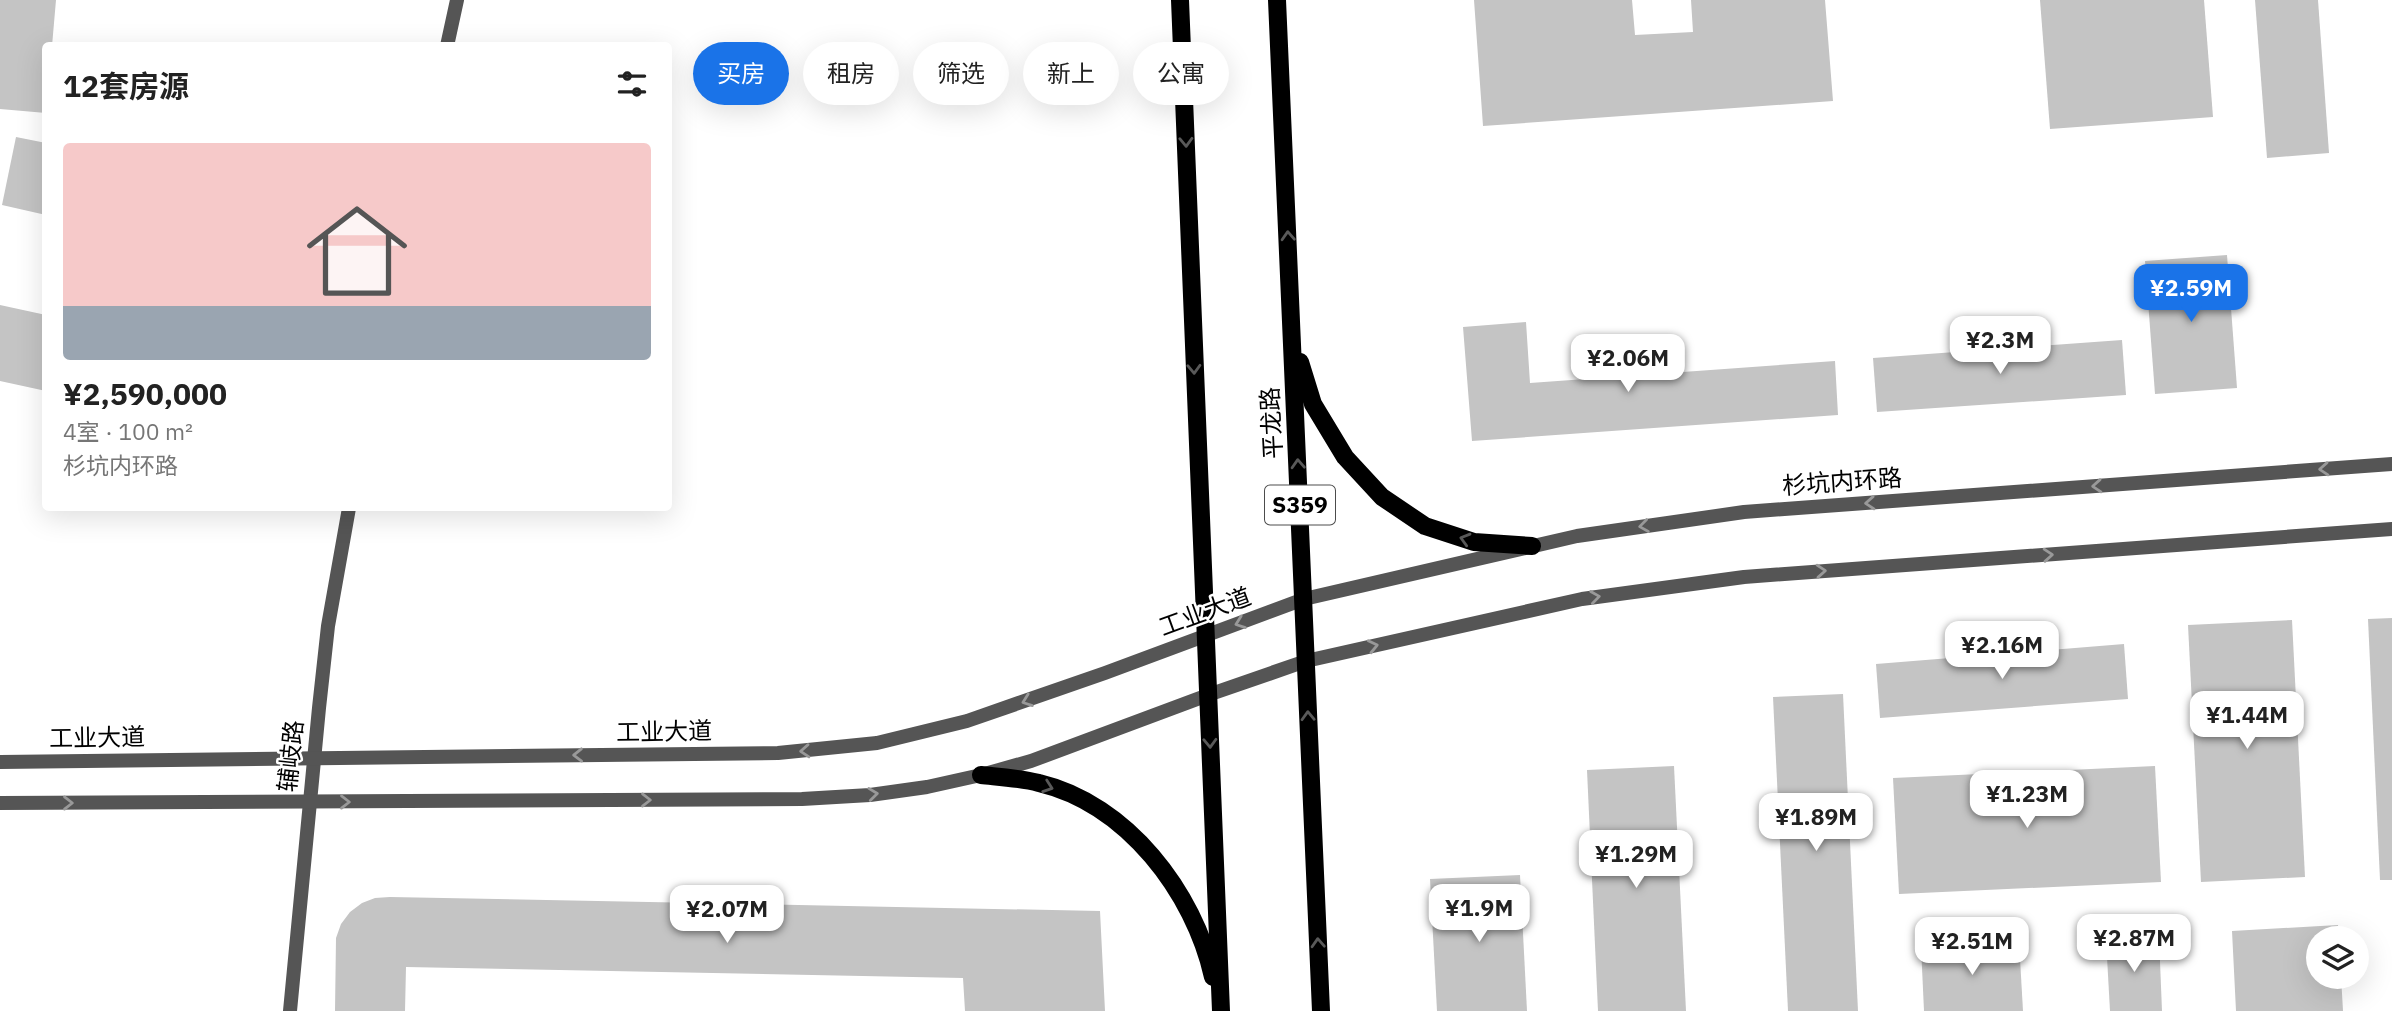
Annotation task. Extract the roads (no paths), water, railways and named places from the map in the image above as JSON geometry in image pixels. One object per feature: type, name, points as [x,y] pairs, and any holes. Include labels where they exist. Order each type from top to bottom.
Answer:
[{"type":"main road","points":[[1180,0],[1221,1011]]},
{"type":"main road","name":"平龙路","points":[[1277,0],[1321,1011]]},
{"type":"main road","points":[[1293,338],[1313,404],[1345,457],[1382,497],[1425,526],[1474,542],[1532,546]]},
{"type":"main road","points":[[981,775],[1040,783],[1080,799],[1115,820],[1147,850],[1173,884],[1197,927],[1221,1011]]},
{"type":"street","points":[[448,42],[457,0]]},
{"type":"street","name":"杉坑内环路","points":[[1304,599],[1577,536],[1744,512],[2392,464]]},
{"type":"street","name":"辅岐路","points":[[290,1011],[328,626],[348,511]]},
{"type":"street","points":[[0,803],[802,799],[870,795],[927,787],[1031,761],[1306,661],[1582,599],[1744,577],[2392,529]]},
{"type":"street","name":"工业大道","points":[[0,762],[778,753],[877,743],[980,717],[1304,599]]}]
